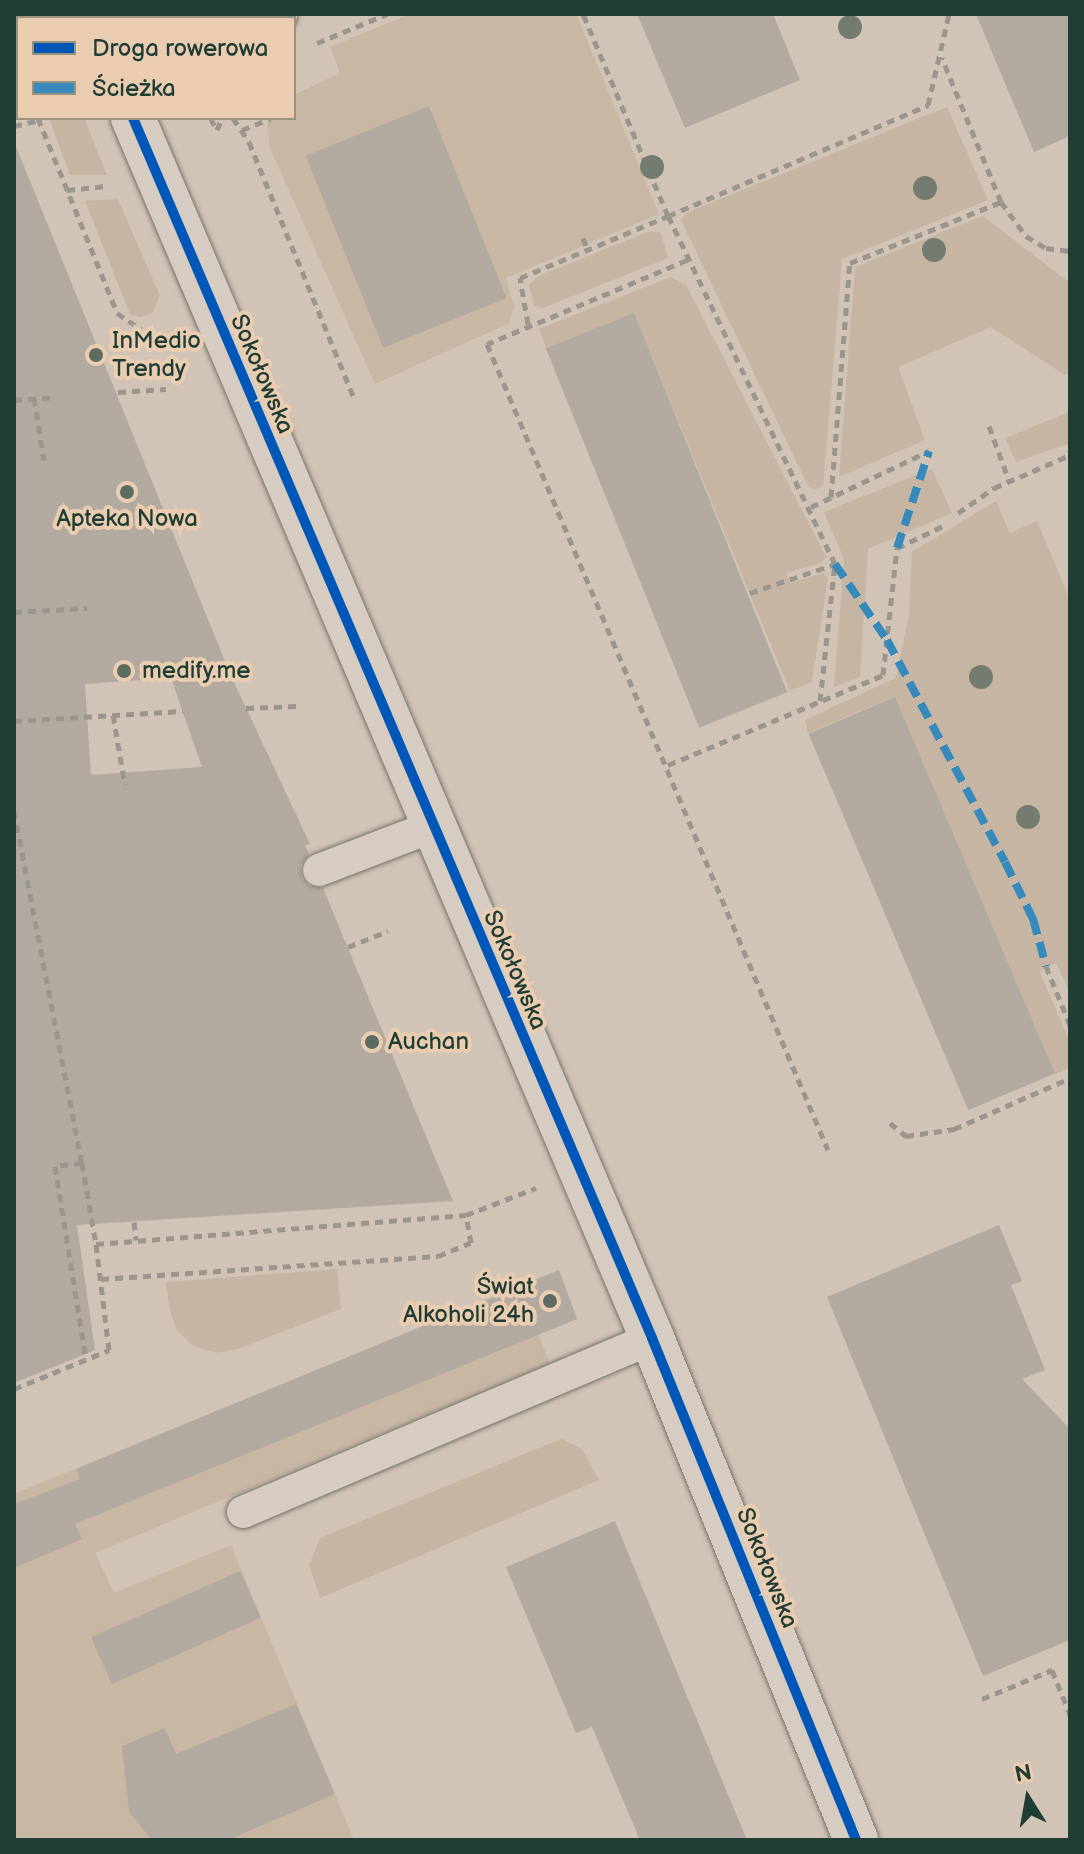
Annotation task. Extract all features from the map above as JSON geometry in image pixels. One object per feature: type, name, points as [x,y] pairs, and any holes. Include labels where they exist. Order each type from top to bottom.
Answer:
[{"type":"street","name":"Sokołowska","points":[[134,120],[431,827],[652,1338],[856,1840]]},
{"type":"lane","points":[[319,870],[431,827]]},
{"type":"lane","points":[[243,1512],[652,1338]]},
{"type":"path","points":[[307,47],[387,14]]},
{"type":"path","points":[[583,14],[687,260],[811,507],[835,564],[820,701]]},
{"type":"path","points":[[528,324],[520,278],[928,105],[949,14]]},
{"type":"path","points":[[941,57],[1001,202],[1026,236],[1046,248],[1070,251]]},
{"type":"path","points":[[14,126],[35,120]]},
{"type":"path","points":[[38,120],[117,313],[141,329]]},
{"type":"path","points":[[212,120],[217,130],[221,120]]},
{"type":"path","points":[[234,120],[242,130],[355,401]]},
{"type":"path","points":[[242,130],[266,120]]},
{"type":"path","points":[[67,190],[121,184]]},
{"type":"path","points":[[831,497],[850,263],[1001,202]]},
{"type":"path","points":[[583,238],[588,251]]},
{"type":"path","points":[[687,260],[528,324],[487,344],[668,765],[828,1150]]},
{"type":"path","points":[[118,392],[166,389]]},
{"type":"path","points":[[14,400],[53,397]]},
{"type":"path","points":[[34,398],[44,460]]},
{"type":"path","points":[[989,426],[1009,481]]},
{"type":"path","points":[[811,507],[929,451]]},
{"type":"path","points":[[958,513],[1009,481],[1070,455]]},
{"type":"path","points":[[668,765],[883,675],[897,548],[945,525]]},
{"type":"path","points":[[750,593],[835,564]]},
{"type":"path","points":[[14,612],[87,608]]},
{"type":"path","points":[[246,708],[297,706]]},
{"type":"path","points":[[14,721],[183,711]]},
{"type":"path","points":[[113,715],[125,785]]},
{"type":"path","points":[[14,811],[82,1163],[109,1350],[14,1389]]},
{"type":"path","points":[[348,947],[388,931]]},
{"type":"path","points":[[1046,966],[1070,1025]]},
{"type":"path","points":[[890,1123],[906,1136],[954,1129],[1070,1078]]},
{"type":"path","points":[[82,1163],[55,1166],[86,1359]]},
{"type":"path","points":[[96,1244],[466,1215],[538,1188]]},
{"type":"path","points":[[101,1279],[438,1256],[471,1243],[466,1215]]},
{"type":"path","points":[[134,1222],[136,1240]]},
{"type":"path","points":[[982,1699],[1052,1670],[1070,1714]]},
{"type":"shaded area","points":[[410,14],[576,14],[659,214],[506,278],[514,307],[509,323],[375,384],[270,148],[268,120],[296,120],[296,94],[340,73],[330,47]]},
{"type":"shaded area","points":[[947,107],[988,200],[842,259],[823,487],[815,489],[808,486],[681,220],[686,213]]},
{"type":"shaded area","points":[[50,120],[85,120],[107,175],[70,175]]},
{"type":"shaded area","points":[[118,199],[160,296],[152,313],[141,317],[130,314],[85,201]]},
{"type":"shaded area","points":[[983,216],[1070,283],[1070,372],[1065,375],[991,327],[898,367],[925,440],[839,477],[855,267]]},
{"type":"shaded area","points":[[650,231],[661,233],[668,258],[543,308],[534,306],[529,285],[537,277]]},
{"type":"shaded area","points":[[671,277],[686,285],[826,557],[821,563],[786,573],[790,583],[823,573],[828,578],[812,682],[790,691],[634,314],[547,350],[539,329]]},
{"type":"shaded area","points":[[1070,412],[1070,443],[1016,462],[1005,438]]},
{"type":"shaded area","points":[[932,469],[952,513],[868,549],[860,677],[834,687],[844,559],[824,512]]},
{"type":"shaded area","points":[[996,501],[1010,533],[1037,521],[1070,600],[1070,992],[1056,963],[1039,971],[1070,1042],[1070,1068],[1052,1075],[894,697],[808,733],[805,720],[896,678],[909,615],[912,552]]},
{"type":"shaded area","points":[[337,1269],[341,1309],[238,1349],[218,1353],[193,1346],[177,1330],[170,1311],[166,1282]]},
{"type":"shaded area","points":[[518,1287],[550,1363],[95,1553],[114,1593],[231,1545],[354,1840],[14,1840],[14,1494]]},
{"type":"shaded area","points":[[561,1439],[582,1449],[599,1480],[320,1598],[309,1565],[320,1538]]},
{"type":"building","points":[[637,14],[773,14],[800,80],[685,128]]},
{"type":"building","points":[[976,14],[1070,14],[1070,136],[1034,152]]},
{"type":"building","points":[[429,106],[507,298],[383,348],[306,156]]},
{"type":"building","points":[[15,144],[231,676],[310,844],[305,845],[309,854],[300,866],[302,878],[308,885],[323,888],[453,1201],[77,1225],[95,1350],[14,1383]],"holes":[[[171,678],[202,767],[91,775],[85,684]]]},
{"type":"building","points":[[634,313],[787,692],[699,728],[546,349]]},
{"type":"building","points":[[895,697],[1055,1073],[968,1110],[808,734]]},
{"type":"building","points":[[999,1225],[1022,1281],[1011,1285],[1045,1370],[1022,1379],[1070,1429],[1070,1640],[983,1676],[827,1297]]},
{"type":"building","points":[[559,1270],[577,1319],[75,1524],[82,1539],[14,1568],[14,1504],[80,1479],[76,1469]]},
{"type":"building","points":[[615,1521],[747,1840],[640,1840],[592,1727],[576,1733],[506,1567]]},
{"type":"building","points":[[240,1571],[261,1618],[112,1684],[91,1637]]},
{"type":"building","points":[[296,1704],[335,1794],[228,1840],[152,1840],[129,1812],[122,1746],[165,1728],[176,1754]]},
{"type":"marked path","points":[[897,548],[929,451]]},
{"type":"marked path","points":[[835,564],[887,640],[1005,862],[1033,919],[1046,966]]},
{"type":"cycle path","points":[[134,120],[652,1338],[856,1840]]},
{"type":"place","name":"InMedio Trendy","points":[[96,355]]},
{"type":"place","name":"Apteka Nowa","points":[[127,492]]},
{"type":"place","name":"medify.me","points":[[124,671]]},
{"type":"place","name":"Auchan","points":[[372,1042]]},
{"type":"place","name":"Świat Alkoholi 24h","points":[[550,1301]]}]
